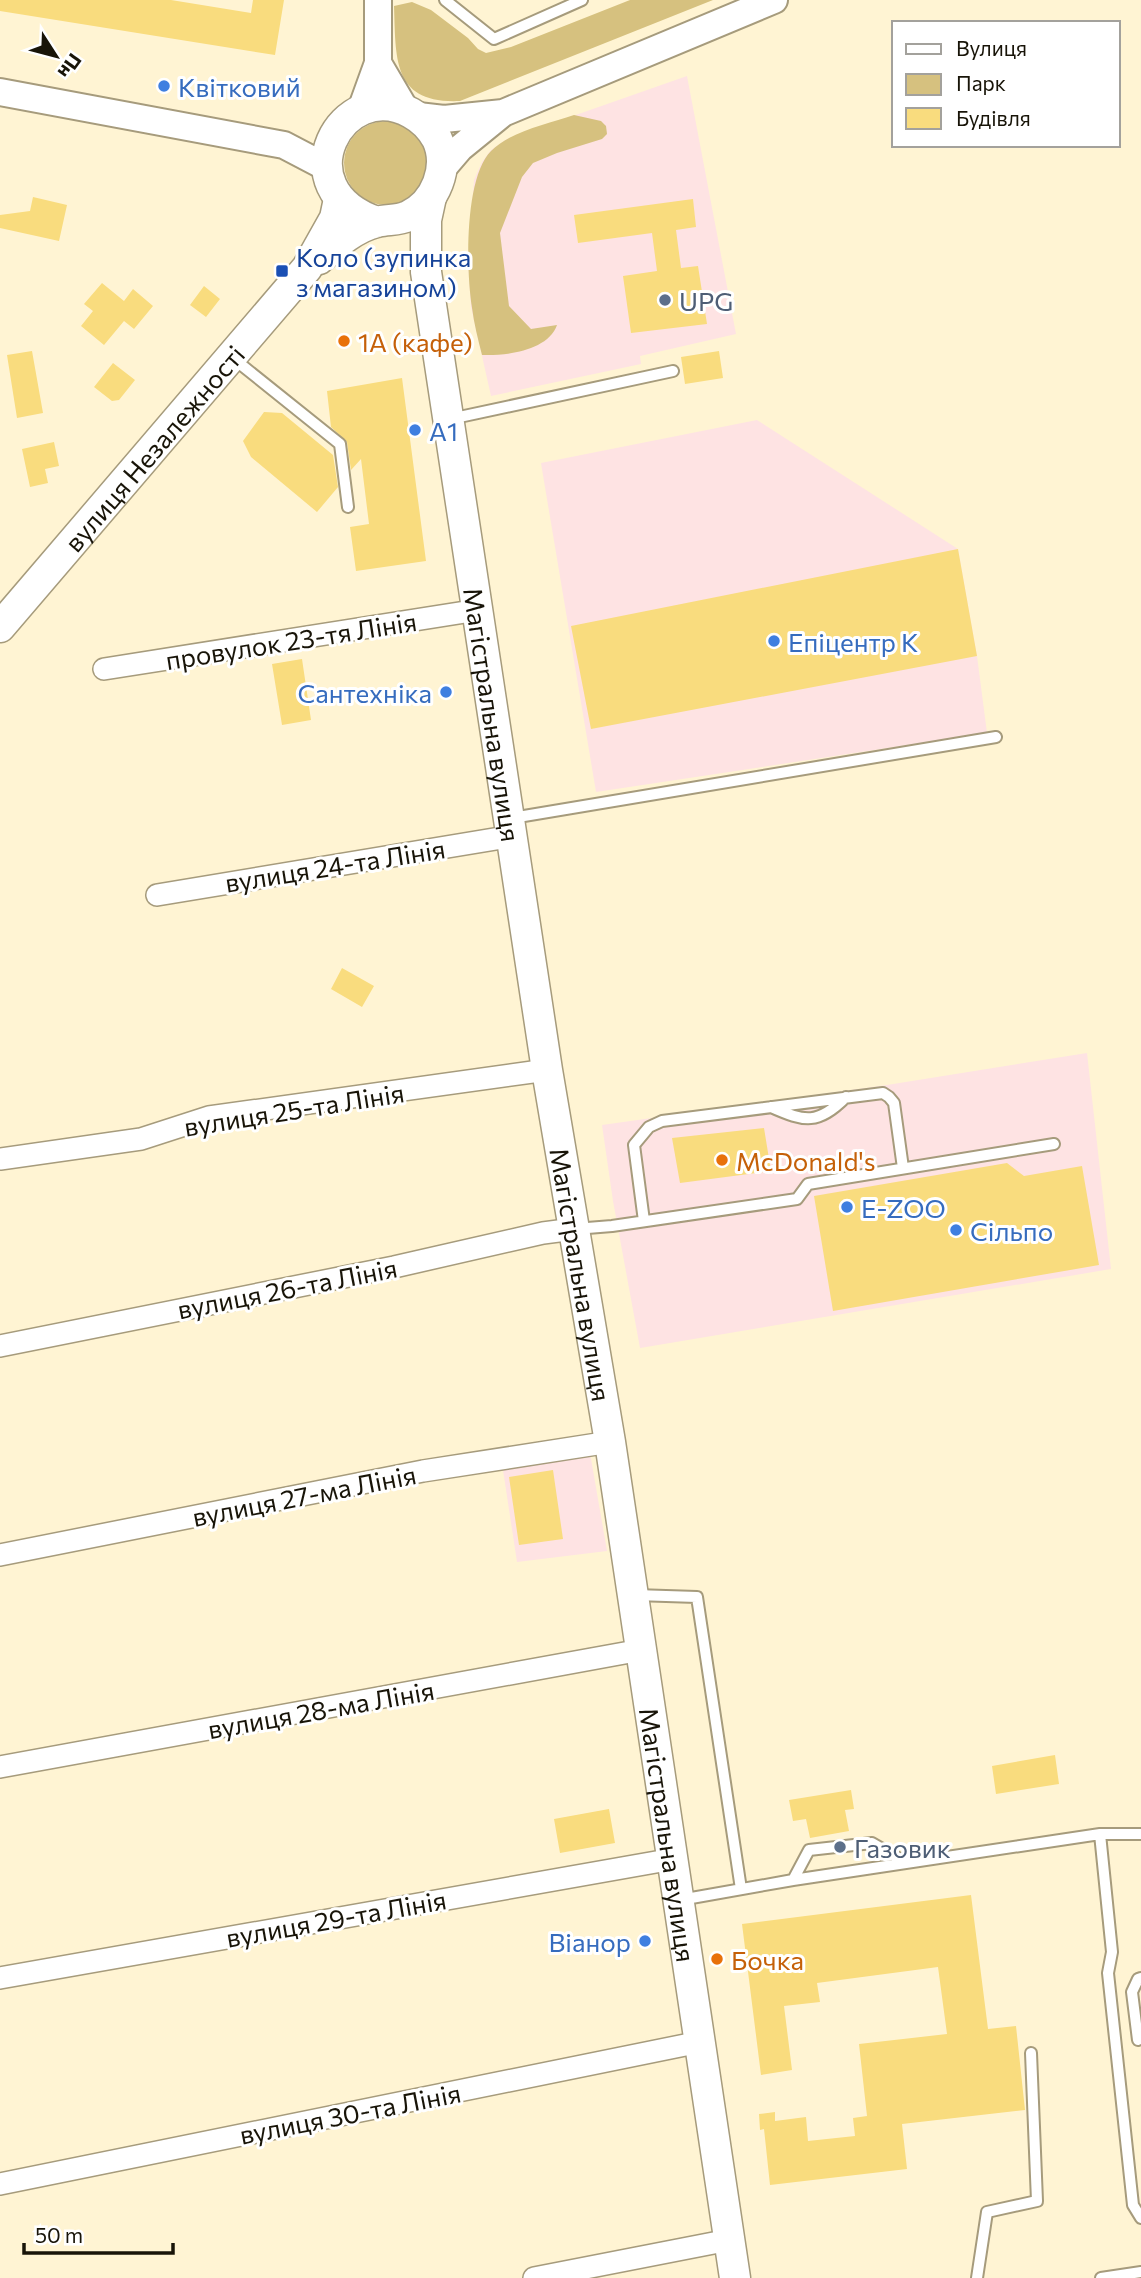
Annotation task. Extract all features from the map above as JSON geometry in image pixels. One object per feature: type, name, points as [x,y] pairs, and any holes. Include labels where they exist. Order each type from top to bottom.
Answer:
[{"type":"main road","points":[[307,268],[355,232],[381,221],[408,216],[431,197],[438,184],[442,169],[437,140],[429,127],[412,113],[390,106],[360,110],[333,136],[328,151],[328,179],[339,200],[350,210],[381,221],[411,249],[426,272]]},
{"type":"main road","name":"Магістральна вулиця","points":[[431,197],[426,232],[426,272],[547,1070],[610,1442],[735,2278]]},
{"type":"main road","points":[[307,268],[335,218],[339,200]]},
{"type":"main road","name":"вулиця Незалежності","points":[[0,627],[307,268]]},
{"type":"street","points":[[360,110],[378,63],[378,0]]},
{"type":"street","points":[[442,169],[460,148],[503,113],[774,0]]},
{"type":"street","points":[[378,63],[412,113],[444,119],[503,113]]},
{"type":"street","points":[[0,92],[285,145],[327,167]]},
{"type":"street","points":[[285,145],[333,136]]},
{"type":"street","name":"провулок 23-тя Лінія","points":[[104,669],[478,610]]},
{"type":"street","name":"вулиця 24-та Лінія","points":[[157,895],[512,827]]},
{"type":"street","name":"вулиця 25-та Лінія","points":[[0,1159],[141,1139],[209,1117],[547,1070]]},
{"type":"street","name":"вулиця 26-та Лінія","points":[[0,1346],[394,1268],[530,1235],[574,1229]]},
{"type":"street","name":"вулиця 27-ма Лінія","points":[[0,1555],[423,1471],[610,1442]]},
{"type":"street","name":"вулиця 28-ма Лінія","points":[[0,1768],[641,1650]]},
{"type":"street","name":"вулиця 29-та Лінія","points":[[0,1978],[673,1859]]},
{"type":"street","name":"вулиця 30-та Лінія","points":[[0,2184],[700,2042]]},
{"type":"street","points":[[534,2278],[729,2240]]},
{"type":"lane","points":[[445,0],[494,39],[582,0]]},
{"type":"lane","points":[[232,357],[340,444],[348,507]]},
{"type":"lane","points":[[449,419],[673,371]]},
{"type":"lane","points":[[512,827],[996,737]]},
{"type":"lane","points":[[644,1221],[634,1145],[649,1127],[662,1121],[875,1093],[890,1097],[894,1103],[903,1168]]},
{"type":"lane","points":[[770,1107],[803,1119],[826,1116],[846,1097]]},
{"type":"lane","points":[[574,1229],[797,1199],[808,1184],[1054,1144]]},
{"type":"lane","points":[[633,1595],[697,1597],[741,1889]]},
{"type":"lane","points":[[679,1901],[793,1880],[1100,1833],[1141,1834]]},
{"type":"lane","points":[[1100,1833],[1112,1952],[1108,1973],[1109,1987],[1133,2205],[1141,2218]]},
{"type":"lane","points":[[793,1880],[809,1850],[872,1843],[905,1863]]},
{"type":"lane","points":[[1138,2040],[1132,1992],[1141,1978]]},
{"type":"lane","points":[[977,2278],[987,2212],[1037,2201],[1031,2053]]},
{"type":"lane","points":[[1101,2278],[1141,2272]]},
{"type":"shaded area","points":[[687,76],[736,334],[640,356],[641,364],[491,396],[471,307],[468,260],[474,180],[482,162],[491,150],[507,139]]},
{"type":"shaded area","points":[[757,420],[958,549],[977,656],[987,733],[596,792],[541,463]]},
{"type":"shaded area","points":[[1087,1053],[1111,1269],[640,1348],[602,1125],[887,1085]]},
{"type":"shaded area","points":[[590,1453],[607,1551],[517,1562],[503,1470]]},
{"type":"green space","points":[[630,0],[713,0],[460,101],[438,100],[421,95],[410,86],[402,74],[396,44],[394,6],[412,2],[431,10],[486,53],[511,47]]},
{"type":"green space","points":[[574,115],[601,121],[606,126],[607,134],[602,139],[533,163],[522,177],[500,233],[509,306],[531,329],[557,325],[545,341],[525,350],[482,355],[472,308],[468,249],[472,203],[482,164],[491,151],[509,138]]},
{"type":"green space","points":[[386,121],[409,128],[421,140],[428,163],[421,186],[409,198],[386,205],[363,198],[351,186],[344,163],[351,140],[363,128]]},
{"type":"building","points":[[0,0],[171,0],[251,13],[253,0],[284,0],[275,55],[0,11]]},
{"type":"building","points":[[33,197],[67,205],[59,241],[0,228],[0,215],[30,211]]},
{"type":"building","points":[[693,199],[696,227],[676,230],[681,268],[698,266],[707,324],[631,333],[623,276],[657,271],[652,233],[578,243],[574,215]]},
{"type":"building","points":[[102,283],[124,301],[133,289],[153,306],[134,329],[124,321],[104,345],[81,326],[93,311],[84,304]]},
{"type":"building","points":[[204,286],[220,299],[206,317],[190,305]]},
{"type":"building","points":[[32,351],[43,413],[17,418],[7,355]]},
{"type":"building","points":[[719,351],[723,378],[685,384],[681,357]]},
{"type":"building","points":[[113,363],[135,380],[119,400],[112,401],[94,387]]},
{"type":"building","points":[[402,378],[426,561],[356,571],[350,527],[369,524],[361,459],[351,470],[347,442],[331,427],[327,391]]},
{"type":"building","points":[[264,412],[282,413],[333,455],[338,487],[317,512],[251,457],[243,441]]},
{"type":"building","points":[[54,442],[59,466],[45,469],[48,483],[30,487],[22,449]]},
{"type":"building","name":"Епіцентр К","points":[[958,549],[977,656],[591,729],[571,626]]},
{"type":"building","points":[[302,659],[311,720],[282,725],[272,664]]},
{"type":"building","points":[[342,968],[374,986],[362,1007],[331,989]]},
{"type":"building","name":"McDonald's","points":[[764,1128],[771,1171],[680,1183],[672,1138]]},
{"type":"building","name":"Сільпо","points":[[1007,1163],[1024,1176],[1082,1166],[1099,1265],[833,1311],[814,1196]]},
{"type":"building","points":[[553,1470],[563,1539],[519,1545],[509,1477]]},
{"type":"building","points":[[1055,1755],[1059,1784],[996,1794],[992,1766]]},
{"type":"building","points":[[851,1790],[854,1809],[845,1810],[849,1831],[810,1838],[806,1819],[793,1821],[789,1800]]},
{"type":"building","points":[[609,1809],[615,1843],[560,1853],[554,1819]]},
{"type":"building","points":[[971,1895],[988,2029],[1016,2026],[1025,2110],[902,2124],[907,2169],[770,2185],[764,2129],[760,2130],[759,2114],[775,2112],[775,2121],[806,2117],[808,2141],[855,2136],[853,2118],[867,2116],[859,2044],[947,2034],[938,1967],[817,1983],[820,2002],[784,2006],[792,2070],[761,2075],[742,1924]]},
{"type":"place","name":"Квітковий","points":[[164,86]]},
{"type":"place","name":"Коло (зупинка з магазином)","points":[[282,271]]},
{"type":"place","name":"UPG","points":[[665,300]]},
{"type":"place","name":"1А (кафе)","points":[[344,341]]},
{"type":"place","name":"А1","points":[[415,430]]},
{"type":"place","name":"Епіцентр К","points":[[774,641]]},
{"type":"place","name":"Сантехніка","points":[[446,692]]},
{"type":"place","name":"McDonald's","points":[[722,1160]]},
{"type":"place","name":"E-ZOO","points":[[847,1207]]},
{"type":"place","name":"Сільпо","points":[[956,1230]]},
{"type":"place","name":"Газовик","points":[[840,1847]]},
{"type":"place","name":"Віанор","points":[[645,1941]]},
{"type":"place","name":"Бочка","points":[[717,1959]]}]
